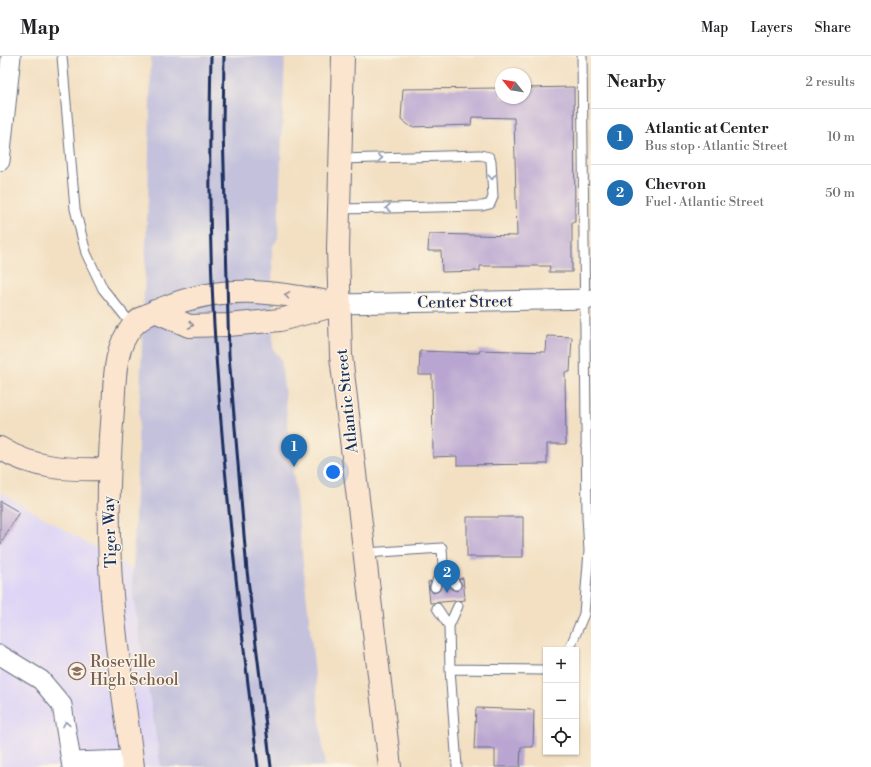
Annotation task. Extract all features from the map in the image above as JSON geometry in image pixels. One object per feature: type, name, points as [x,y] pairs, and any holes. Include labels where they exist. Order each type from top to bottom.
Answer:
[{"type":"street","points":[[0,162],[11,56]]},
{"type":"street","name":"Atlantic Street","points":[[343,56],[340,209],[341,356],[390,767]]},
{"type":"street","name":"Tiger Way","points":[[133,764],[112,595],[108,469],[117,361],[123,341],[132,326],[155,311],[213,293],[238,291],[269,292],[340,304]]},
{"type":"street","name":"Center Street","points":[[340,304],[588,300]]},
{"type":"street","points":[[155,311],[189,326],[228,325],[280,320],[340,304]]},
{"type":"street","points":[[0,448],[36,464],[70,470],[108,469]]},
{"type":"street","points":[[0,655],[41,680],[62,705],[72,765],[133,764]]},
{"type":"lane","points":[[62,56],[75,209],[86,253],[103,289],[132,326]]},
{"type":"lane","points":[[570,647],[584,614],[589,551],[587,516],[588,300],[582,56]]},
{"type":"lane","points":[[340,209],[482,206],[490,204],[493,197],[491,161],[489,157],[480,155],[341,159]]},
{"type":"lane","points":[[364,554],[442,548],[443,565],[435,587]]},
{"type":"lane","points":[[443,565],[456,584]]},
{"type":"lane","points":[[457,767],[450,669],[449,626],[458,606]]},
{"type":"lane","points":[[437,608],[449,626]]},
{"type":"lane","points":[[450,669],[543,669]]},
{"type":"shaded area","points":[[151,56],[285,56],[278,238],[272,248],[273,349],[281,359],[325,767],[161,767],[132,590],[148,195]]},
{"type":"shaded area","name":"Roseville High School","points":[[0,492],[142,575],[166,767],[0,767]]},
{"type":"building","points":[[574,87],[575,222],[572,222],[572,272],[549,272],[550,266],[480,266],[480,271],[442,272],[441,251],[428,251],[429,234],[517,236],[514,118],[472,117],[471,125],[411,127],[401,119],[403,89],[495,88],[495,104],[531,104],[531,88]]},
{"type":"building","points":[[547,336],[572,337],[570,372],[565,372],[566,444],[547,444],[547,464],[457,465],[457,456],[433,457],[432,375],[419,375],[420,351],[479,353],[479,350],[546,352]]},
{"type":"building","points":[[0,501],[19,512],[0,545]]},
{"type":"building","points":[[467,517],[523,517],[523,557],[467,557]]},
{"type":"building","points":[[463,578],[465,600],[430,603],[428,582],[431,581],[429,588],[433,593],[439,591],[446,580],[451,589],[457,591],[462,585],[459,579]]},
{"type":"building","points":[[476,708],[534,710],[533,747],[521,747],[520,767],[495,767],[495,749],[474,749]]},
{"type":"railway","points":[[211,56],[210,190],[214,325],[222,436],[258,767]]},
{"type":"railway","points":[[224,56],[223,128],[229,356],[247,571],[271,767]]},
{"type":"place","name":"Atlantic at Center","points":[[294,467]]},
{"type":"place","name":"Chevron","points":[[447,593]]},
{"type":"place","name":"Roseville High School","points":[[77,671]]}]
